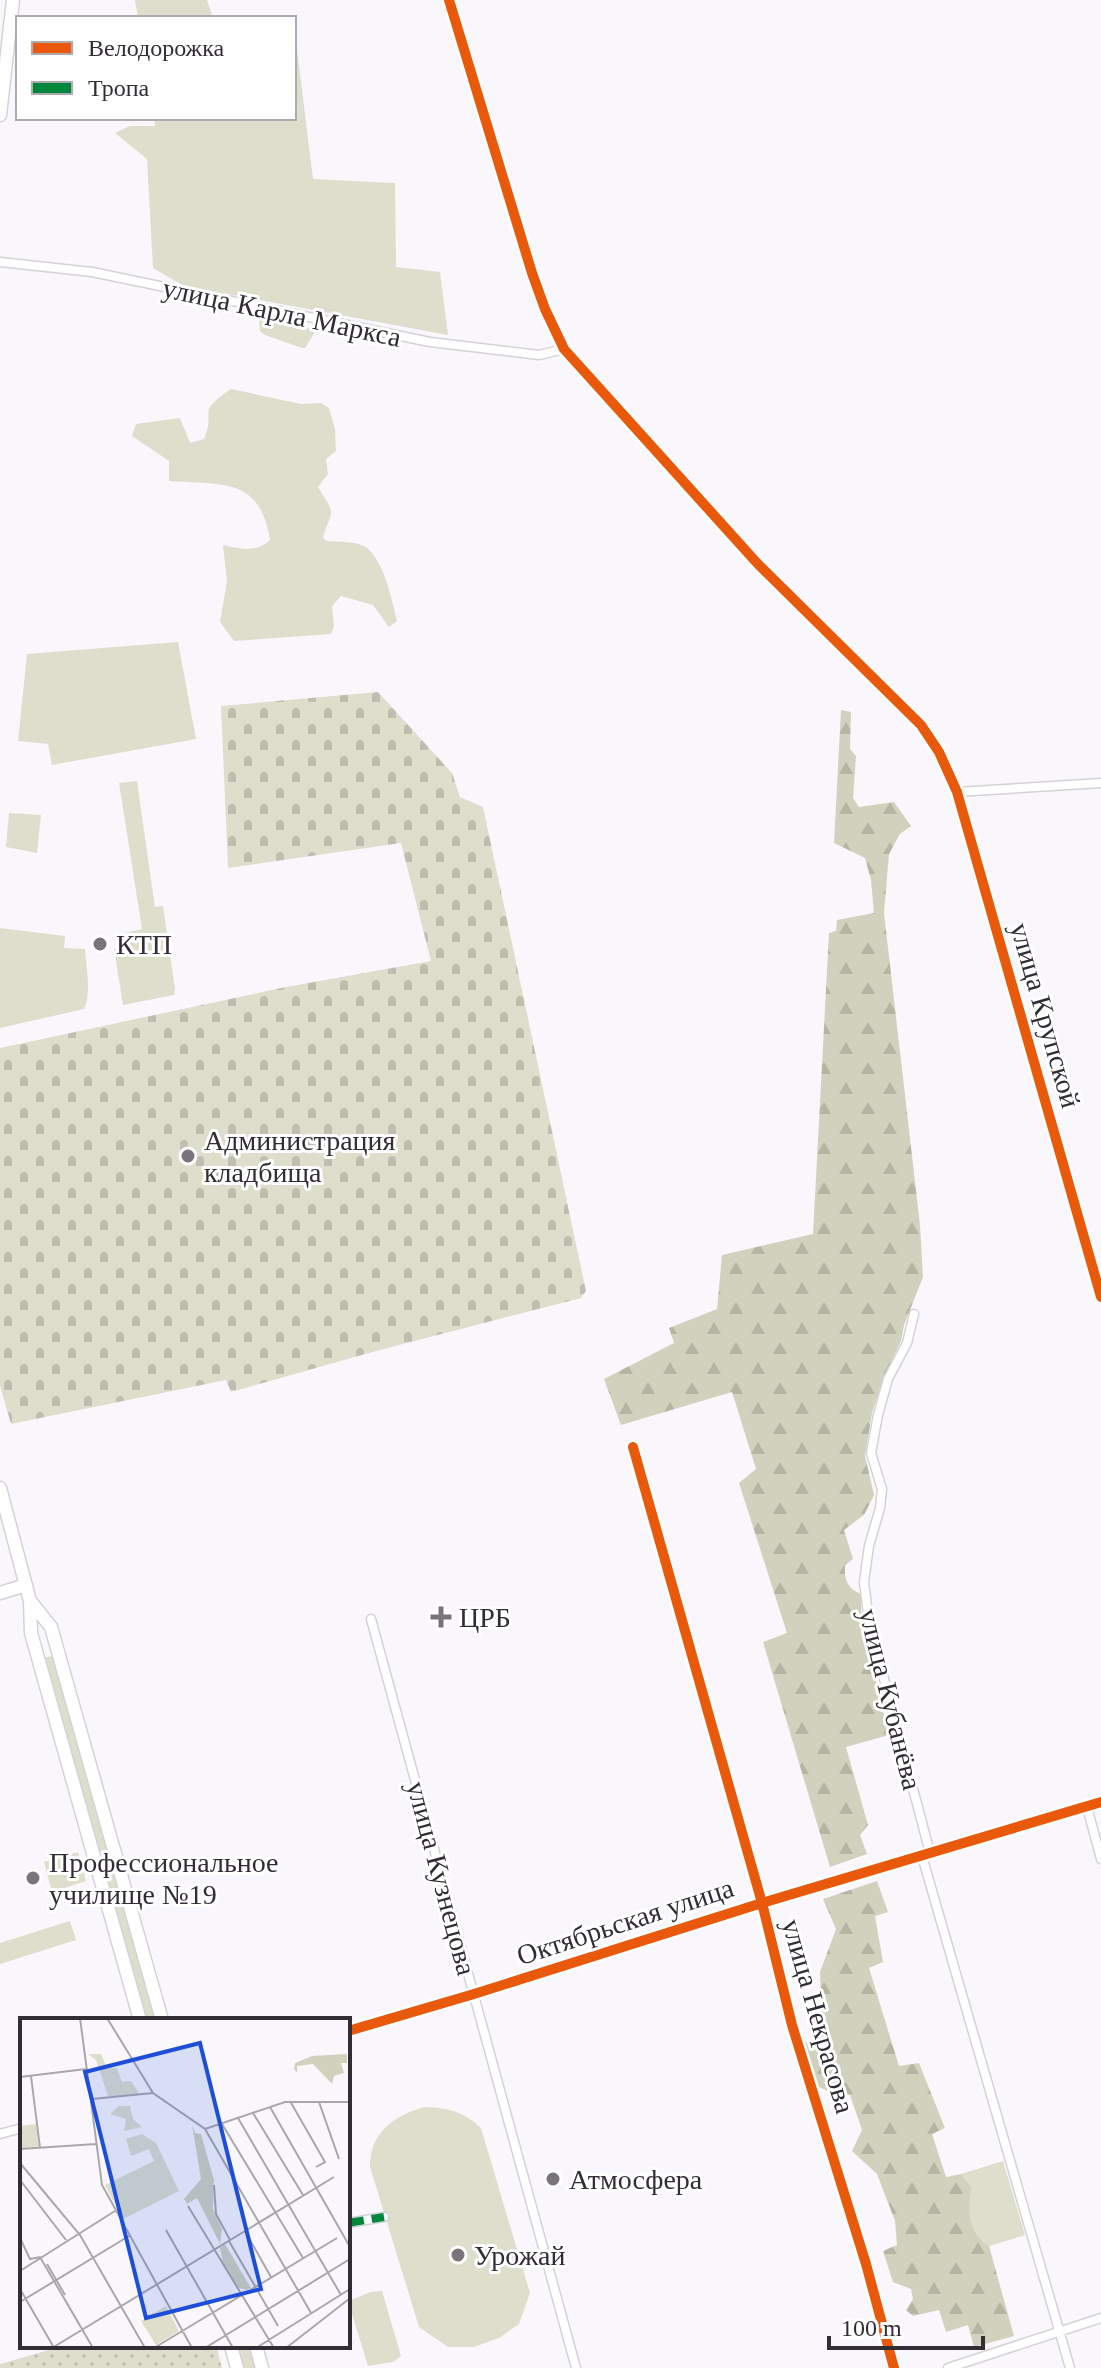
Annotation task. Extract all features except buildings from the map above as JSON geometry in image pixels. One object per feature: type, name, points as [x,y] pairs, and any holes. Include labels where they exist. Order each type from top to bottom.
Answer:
[{"type":"main road","points":[[0,115],[13,0]]},
{"type":"main road","points":[[0,1488],[30,1601],[31,1633],[139,2018]]},
{"type":"main road","points":[[0,1593],[26,1585]]},
{"type":"main road","points":[[30,1601],[51,1627],[161,2018]]},
{"type":"main road","points":[[232,2348],[237,2368]]},
{"type":"main road","points":[[257,2348],[262,2368]]},
{"type":"street","name":"улица Крупской","points":[[449,0],[532,273],[564,349],[757,563],[921,725],[939,752],[957,792],[1101,1297]]},
{"type":"street","name":"улица Карла Маркса","points":[[0,262],[92,272],[430,342],[539,355],[564,349]]},
{"type":"street","points":[[957,792],[1101,783]]},
{"type":"street","name":"улица Кубанёва","points":[[914,1314],[907,1343],[888,1379],[871,1453],[882,1489],[864,1582],[869,1622],[926,1855],[1070,2368]]},
{"type":"street","name":"улица Некрасова","points":[[633,1447],[762,1903],[792,2025],[862,2249],[894,2368]]},
{"type":"street","name":"улица Кузнецова","points":[[371,1619],[576,2368]]},
{"type":"street","name":"Октябрьская улица","points":[[350,2030],[1101,1802]]},
{"type":"street","points":[[1087,1807],[1101,1859]]},
{"type":"street","points":[[0,2134],[20,2129]]},
{"type":"street","points":[[350,2223],[384,2217]]},
{"type":"street","points":[[948,2368],[1101,2318]]},
{"type":"green space","points":[[135,0],[207,0],[212,16],[138,16]]},
{"type":"green space","points":[[296,41],[313,179],[395,183],[396,267],[440,272],[448,335],[184,286],[153,268],[147,159],[115,133],[130,126],[155,126],[154,120],[296,120]]},
{"type":"green space","points":[[259,317],[314,329],[315,332],[302,348],[260,331]]},
{"type":"green space","points":[[231,389],[301,404],[321,403],[329,408],[335,429],[336,451],[326,459],[328,474],[318,487],[331,511],[323,537],[326,541],[360,544],[377,560],[397,621],[389,627],[373,605],[341,596],[332,606],[334,626],[331,634],[234,641],[220,622],[227,581],[223,545],[248,549],[265,544],[270,540],[265,519],[257,504],[235,488],[169,481],[169,461],[132,436],[136,424],[180,418],[190,443],[204,439],[210,408]]},
{"type":"green space","points":[[178,642],[196,739],[52,765],[48,744],[18,741],[27,654]]},
{"type":"green space","points":[[378,692],[452,773],[460,797],[483,807],[586,1291],[581,1298],[231,1392],[226,1380],[11,1424],[0,1386],[0,1048],[286,987],[431,961],[401,843],[228,868],[221,706]]},
{"type":"green space","points":[[841,710],[851,712],[850,749],[856,756],[853,798],[859,807],[894,802],[911,826],[900,834],[889,854],[884,913],[920,1225],[923,1277],[872,1413],[865,1456],[874,1495],[864,1515],[844,1530],[853,1559],[845,1565],[846,1579],[852,1589],[861,1594],[861,1622],[889,1735],[846,1747],[868,1825],[860,1835],[867,1854],[830,1867],[763,1642],[787,1633],[739,1483],[756,1469],[732,1392],[621,1425],[604,1379],[674,1343],[669,1328],[717,1309],[722,1255],[813,1234],[829,933],[836,931],[837,920],[874,913],[865,858],[834,843]]},
{"type":"green space","points":[[137,781],[155,907],[163,906],[175,989],[174,995],[123,1005],[114,949],[126,947],[125,933],[142,929],[119,783]]},
{"type":"green space","points":[[9,813],[41,815],[37,853],[6,847]]},
{"type":"green space","points":[[0,928],[65,936],[64,948],[85,949],[88,987],[84,1009],[0,1028]]},
{"type":"green space","points":[[52,1656],[156,2018],[144,2018],[44,1658]]},
{"type":"green space","points":[[78,1852],[86,1881],[52,1892],[44,1862]]},
{"type":"green space","points":[[877,1881],[888,1912],[875,1916],[883,1962],[869,1968],[899,2066],[919,2063],[945,2128],[932,2134],[946,2177],[961,2174],[972,2188],[971,2220],[977,2235],[989,2246],[1014,2336],[974,2347],[968,2325],[946,2332],[939,2310],[913,2316],[906,2310],[913,2299],[911,2289],[893,2282],[883,2251],[897,2245],[895,2221],[877,2174],[852,2151],[862,2130],[850,2095],[832,2093],[817,2086],[803,2043],[815,2041],[813,2028],[822,2025],[820,1972],[836,1929],[823,1899]]},
{"type":"green space","points":[[70,1921],[76,1940],[0,1964],[0,1943]]},
{"type":"green space","name":"Урожай","points":[[424,2107],[455,2112],[481,2128],[530,2293],[519,2324],[499,2338],[474,2347],[448,2347],[419,2327],[370,2167],[374,2145],[385,2128],[402,2115]]},
{"type":"green space","points":[[1003,2161],[1025,2235],[989,2246],[974,2228],[970,2213],[972,2188],[961,2174]]},
{"type":"green space","points":[[382,2291],[401,2356],[393,2362],[368,2366],[350,2300]]},
{"type":"green space","points":[[56,2348],[217,2348],[222,2368],[0,2368],[0,2364]]},
{"type":"green space","points":[[238,2348],[250,2348],[255,2368],[243,2368]]},
{"type":"marked path","points":[[350,2223],[384,2217]]},
{"type":"cycle path","points":[[449,0],[532,273],[564,349],[757,563],[921,725],[939,752],[957,792],[1101,1297]]},
{"type":"cycle path","points":[[633,1447],[762,1903],[792,2025],[866,2264],[894,2368]]},
{"type":"cycle path","points":[[350,2030],[1101,1802]]},
{"type":"place","name":"КТП","points":[[100,944]]},
{"type":"place","name":"Администрация кладбища","points":[[188,1156]]},
{"type":"place","name":"ЦРБ","points":[[441,1617]]},
{"type":"place","name":"Профессиональное училище №19","points":[[33,1878]]},
{"type":"place","name":"Атмосфера","points":[[553,2179]]},
{"type":"place","name":"Урожай","points":[[458,2255]]}]
